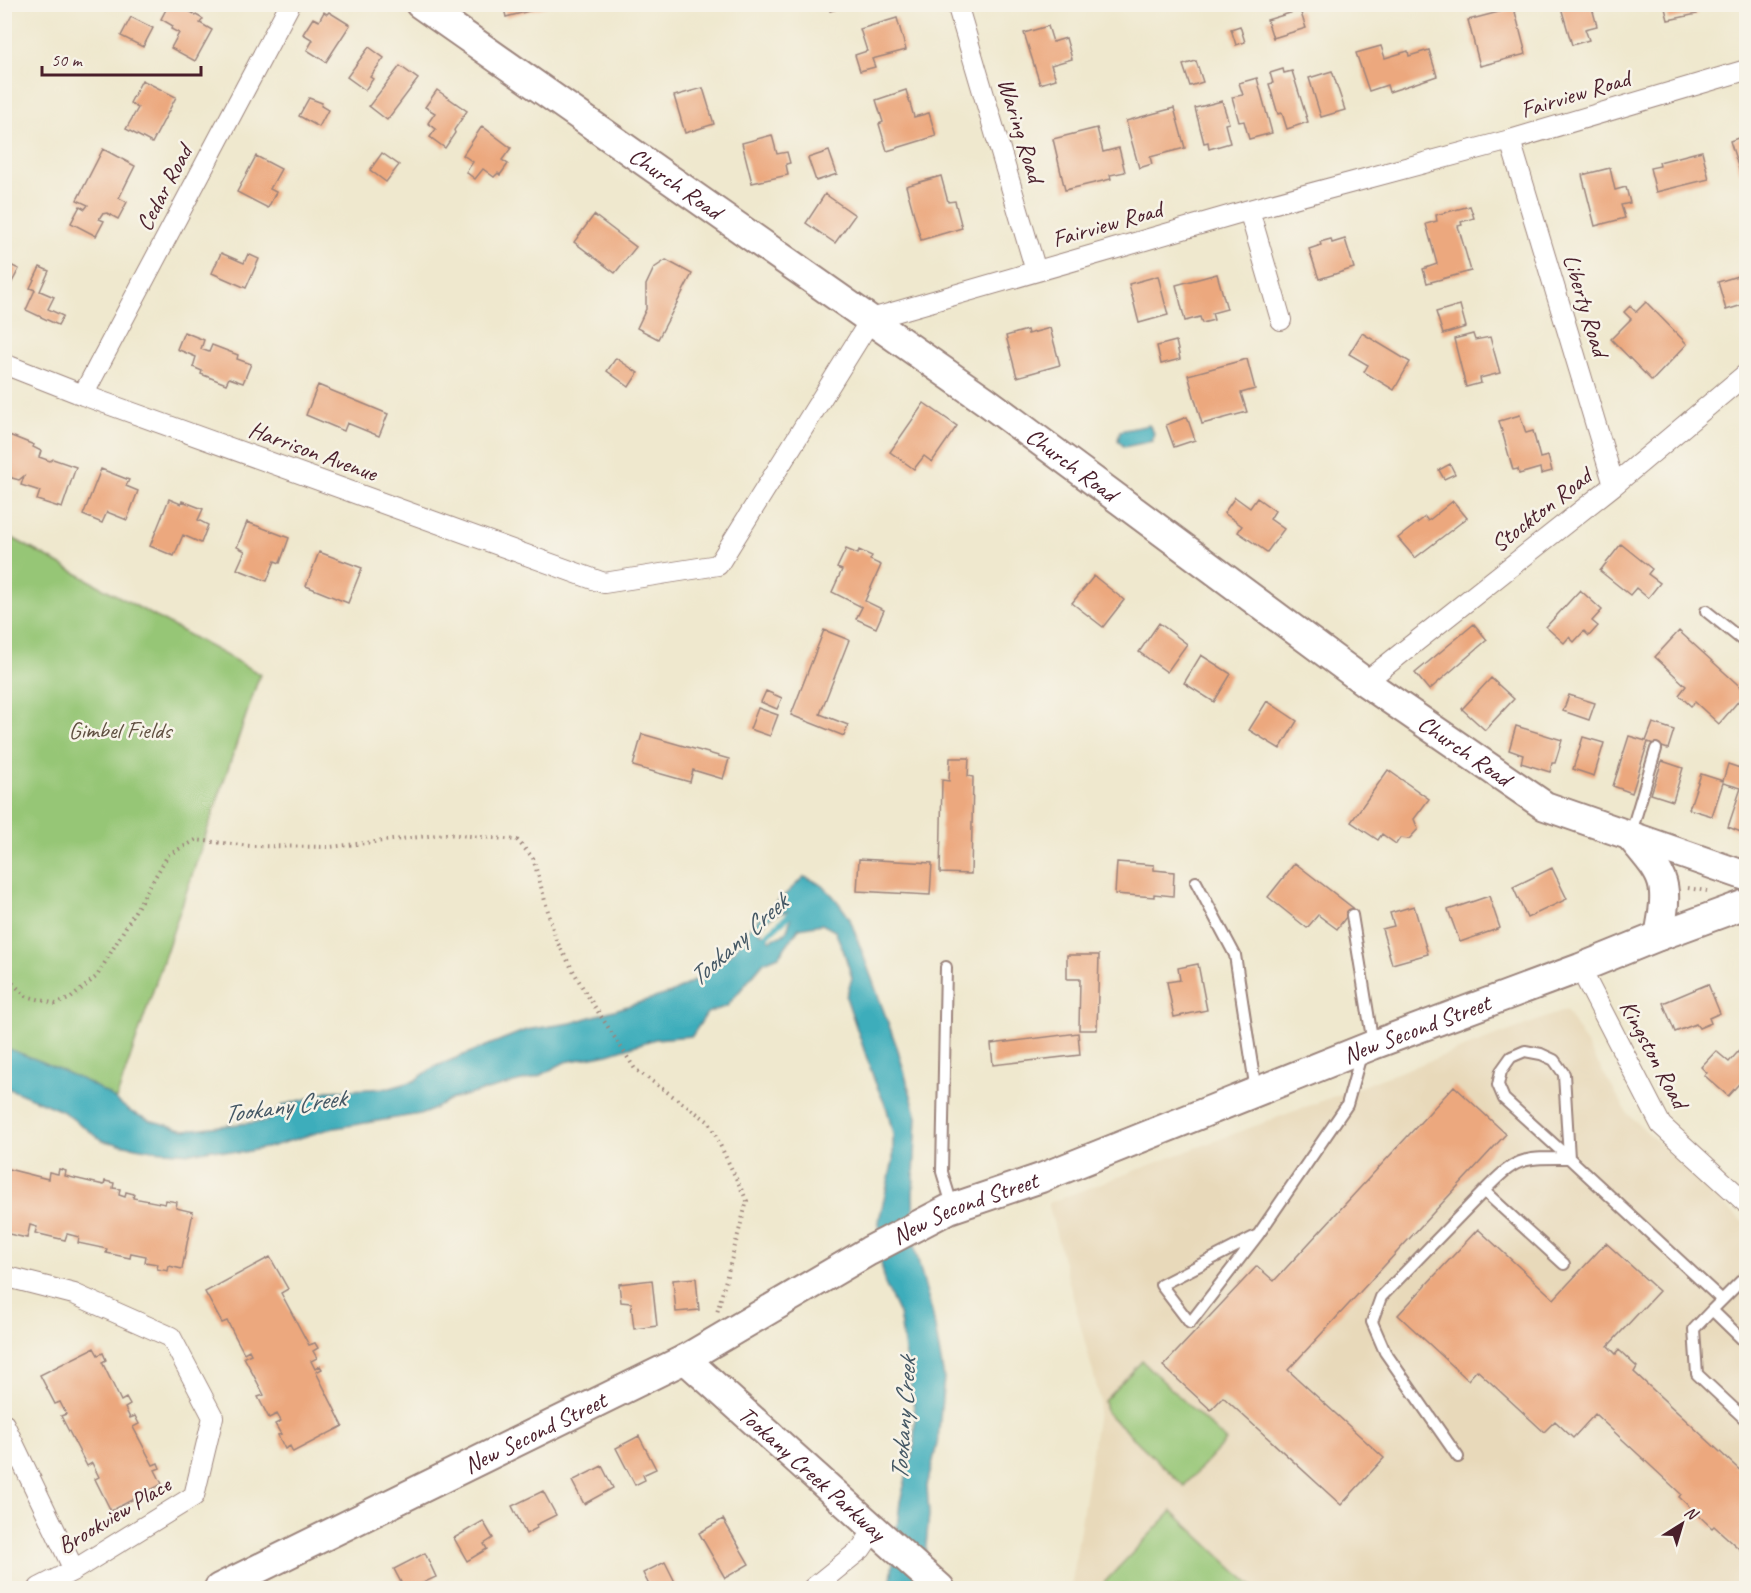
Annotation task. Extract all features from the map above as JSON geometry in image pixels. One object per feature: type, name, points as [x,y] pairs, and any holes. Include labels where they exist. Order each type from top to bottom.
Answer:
[{"type":"street","name":"Cedar Road","points":[[83,395],[290,4]]},
{"type":"street","name":"Church Road","points":[[420,4],[871,319],[986,401],[1365,682],[1545,806],[1746,876]]},
{"type":"street","name":"Waring Road","points":[[957,4],[1036,271]]},
{"type":"street","name":"Fairview Road","points":[[871,319],[1249,210],[1510,140],[1746,70]]},
{"type":"street","name":"Liberty Road","points":[[1510,140],[1614,485]]},
{"type":"street","points":[[1249,210],[1281,320]]},
{"type":"street","name":"Harrison Avenue","points":[[4,364],[83,395],[604,583],[718,565],[871,319]]},
{"type":"street","name":"Stockton Road","points":[[1365,682],[1614,485],[1746,374]]},
{"type":"street","points":[[1629,836],[1659,871],[1664,886],[1665,908],[1659,936]]},
{"type":"street","name":"New Second Street","points":[[219,1588],[253,1581],[685,1359],[869,1251],[951,1209],[1041,1178],[1368,1047],[1746,904]]},
{"type":"street","name":"Kingston Road","points":[[1580,968],[1661,1125],[1746,1203]]},
{"type":"street","name":"Brookview Place","points":[[4,1276],[74,1294],[171,1337],[213,1417],[194,1496],[74,1570],[39,1588]]},
{"type":"street","name":"Tookany Creek Parkway","points":[[685,1359],[936,1585]]},
{"type":"street","points":[[4,1424],[74,1570]]},
{"type":"street","points":[[813,1588],[881,1535]]},
{"type":"lane","points":[[1706,611],[1746,643]]},
{"type":"lane","points":[[1629,836],[1656,749]]},
{"type":"lane","points":[[1196,882],[1235,955],[1256,1091]]},
{"type":"lane","points":[[1258,1234],[1161,1285],[1190,1323],[1258,1234],[1347,1105],[1368,1047],[1352,915]]},
{"type":"lane","points":[[946,967],[942,1172],[951,1209]]},
{"type":"lane","points":[[1569,1158],[1564,1074],[1554,1060],[1541,1054],[1525,1051],[1511,1057],[1501,1071],[1498,1085],[1504,1099],[1722,1300]]},
{"type":"lane","points":[[1458,1457],[1385,1352],[1372,1322],[1381,1297],[1506,1168],[1527,1158],[1569,1158]]},
{"type":"lane","points":[[1484,1191],[1564,1264]]},
{"type":"lane","points":[[1746,1276],[1694,1329],[1697,1374],[1746,1420]]},
{"type":"lane","points":[[1712,1310],[1746,1343]]},
{"type":"path","points":[[4,975],[26,996],[56,1004],[71,998],[97,976],[168,855],[196,840],[250,846],[330,847],[446,834],[517,840],[533,858],[556,940],[601,1017],[635,1069],[709,1122],[747,1201],[717,1313],[723,1337]]},
{"type":"shaded area","points":[[1566,1010],[1628,1114],[1746,1225],[1746,1588],[1071,1588],[1100,1399],[1048,1203]]},
{"type":"green space","name":"Gimbel Fields","points":[[5,534],[260,674],[114,1106],[5,1064]]},
{"type":"green space","points":[[1142,1361],[1226,1441],[1184,1486],[1106,1412],[1104,1401]]},
{"type":"green space","points":[[1172,1511],[1254,1588],[1099,1588]]},
{"type":"water","points":[[1149,425],[1154,433],[1152,441],[1124,447],[1118,440],[1120,431]]},
{"type":"water","points":[[804,877],[825,888],[836,899],[850,919],[898,1050],[917,1117],[913,1196],[915,1249],[933,1316],[944,1378],[938,1440],[927,1486],[929,1515],[922,1588],[890,1588],[900,1502],[914,1446],[915,1414],[899,1314],[885,1284],[879,1251],[879,1220],[893,1161],[893,1135],[887,1109],[875,1082],[846,997],[852,978],[835,931],[822,924],[799,928],[779,956],[764,962],[727,1006],[707,1013],[692,1036],[655,1039],[608,1054],[565,1062],[537,1077],[452,1099],[426,1113],[329,1129],[270,1147],[239,1153],[212,1149],[191,1153],[152,1150],[103,1141],[62,1111],[5,1087],[4,1047],[89,1083],[131,1112],[149,1120],[185,1130],[266,1121],[283,1105],[327,1091],[390,1088],[414,1081],[434,1067],[526,1030],[571,1023],[671,993],[705,975],[733,952],[750,927]],"holes":[[[792,911],[786,932],[780,936],[770,941],[767,935],[759,932],[772,917]]]},
{"type":"building","points":[[169,4],[180,9],[182,7],[203,19],[200,23],[212,30],[195,61],[171,48],[179,33],[171,29],[173,26],[161,19]]},
{"type":"building","points":[[503,4],[548,4],[548,6],[506,17]]},
{"type":"building","points":[[828,4],[851,4],[851,5],[830,11]]},
{"type":"building","points":[[1560,4],[1591,4],[1597,26],[1585,29],[1589,40],[1572,45]]},
{"type":"building","points":[[1664,4],[1694,4],[1697,14],[1668,20]]},
{"type":"building","points":[[1514,8],[1526,54],[1480,66],[1468,20]]},
{"type":"building","points":[[1300,10],[1306,28],[1273,38],[1267,20]]},
{"type":"building","points":[[324,12],[327,14],[329,12],[350,25],[326,62],[307,50],[313,40],[303,34],[313,18],[319,21]]},
{"type":"building","points":[[131,17],[153,28],[143,47],[121,36]]},
{"type":"building","points":[[897,18],[906,50],[872,59],[875,67],[860,71],[855,55],[867,51],[860,29]]},
{"type":"building","points":[[1048,26],[1053,42],[1066,38],[1072,59],[1051,65],[1056,79],[1040,84],[1024,33]]},
{"type":"building","points":[[1240,26],[1245,42],[1236,45],[1231,29]]},
{"type":"building","points":[[1381,46],[1385,58],[1408,51],[1409,56],[1429,50],[1437,76],[1389,92],[1387,85],[1369,91],[1356,53]]},
{"type":"building","points":[[369,47],[384,58],[370,77],[373,79],[365,90],[347,77]]},
{"type":"building","points":[[1196,61],[1203,82],[1190,86],[1183,65]]},
{"type":"building","points":[[400,66],[418,79],[387,120],[369,106]]},
{"type":"building","points":[[1283,69],[1284,73],[1292,71],[1308,122],[1287,129],[1282,113],[1278,114],[1269,84],[1273,83],[1270,73]]},
{"type":"building","points":[[1332,71],[1345,110],[1321,117],[1309,78]]},
{"type":"building","points":[[1257,78],[1272,133],[1249,139],[1244,121],[1239,122],[1232,97],[1243,95],[1239,83]]},
{"type":"building","points":[[142,80],[176,97],[152,143],[126,129],[138,108],[130,103]]},
{"type":"building","points":[[703,88],[714,124],[685,133],[674,96]]},
{"type":"building","points":[[437,90],[467,111],[445,148],[430,137],[436,129],[428,123],[435,113],[425,107]]},
{"type":"building","points":[[906,90],[914,117],[929,113],[936,136],[887,151],[879,124],[883,122],[876,100]]},
{"type":"building","points":[[309,98],[322,103],[321,106],[328,110],[319,127],[299,116]]},
{"type":"building","points":[[1222,101],[1229,123],[1225,124],[1230,143],[1209,149],[1208,142],[1204,143],[1195,108]]},
{"type":"building","points":[[1174,108],[1185,148],[1150,157],[1152,164],[1139,168],[1126,121]]},
{"type":"building","points":[[482,126],[511,148],[502,160],[508,164],[500,175],[498,173],[494,177],[483,169],[475,179],[466,172],[473,162],[463,155]]},
{"type":"building","points":[[1097,128],[1103,152],[1119,148],[1125,172],[1110,175],[1111,179],[1065,190],[1053,139]]},
{"type":"building","points":[[772,135],[777,154],[787,152],[790,163],[786,164],[788,175],[752,183],[742,143]]},
{"type":"building","points":[[1746,135],[1746,170],[1740,172],[1730,141]]},
{"type":"building","points":[[103,149],[135,166],[119,198],[127,202],[118,219],[107,213],[102,214],[99,219],[104,221],[96,236],[71,223],[80,206],[85,209],[88,205],[77,200]]},
{"type":"building","points":[[829,151],[837,174],[816,181],[808,158]]},
{"type":"building","points":[[1702,151],[1709,179],[1656,192],[1650,168],[1660,166],[1659,162]]},
{"type":"building","points":[[382,153],[399,165],[386,182],[370,170]]},
{"type":"building","points":[[256,156],[281,169],[270,189],[276,192],[268,208],[237,192]]},
{"type":"building","points":[[1610,168],[1615,190],[1626,187],[1630,203],[1621,205],[1625,218],[1595,226],[1582,175]]},
{"type":"building","points":[[941,176],[948,202],[955,201],[962,228],[921,240],[906,186]]},
{"type":"building","points":[[825,194],[855,215],[835,243],[806,223]]},
{"type":"building","points":[[1470,206],[1474,218],[1461,222],[1462,225],[1458,226],[1471,271],[1427,283],[1423,269],[1437,264],[1426,224],[1437,221],[1436,215]]},
{"type":"building","points":[[594,215],[636,247],[615,273],[574,242]]},
{"type":"building","points":[[1331,239],[1332,243],[1345,239],[1354,268],[1319,279],[1309,249],[1321,245],[1320,242]]},
{"type":"building","points":[[221,253],[244,263],[248,254],[259,259],[246,288],[212,273]]},
{"type":"building","points":[[666,260],[692,274],[658,339],[637,328],[646,309],[646,285],[654,268]]},
{"type":"building","points":[[4,262],[19,269],[4,297]]},
{"type":"building","points":[[40,267],[49,271],[40,291],[54,297],[48,309],[63,316],[58,325],[26,310],[35,290],[30,288]]},
{"type":"building","points":[[1217,274],[1227,309],[1212,313],[1214,320],[1202,323],[1200,317],[1185,321],[1176,285]]},
{"type":"building","points":[[1744,274],[1746,304],[1726,310],[1718,282]]},
{"type":"building","points":[[1158,276],[1168,315],[1139,323],[1129,284]]},
{"type":"building","points":[[1646,302],[1687,344],[1652,381],[1611,339],[1631,319],[1624,312],[1630,306],[1636,312]]},
{"type":"building","points":[[1460,305],[1466,327],[1443,334],[1436,312]]},
{"type":"building","points":[[1050,328],[1060,365],[1017,377],[1006,336],[1027,330],[1028,334]]},
{"type":"building","points":[[184,332],[204,340],[201,349],[209,352],[212,345],[238,355],[237,359],[251,364],[243,383],[229,378],[226,384],[201,374],[202,371],[193,367],[196,357],[177,349]]},
{"type":"building","points":[[1362,333],[1410,362],[1394,390],[1364,372],[1368,365],[1349,354]]},
{"type":"building","points":[[1473,334],[1475,340],[1490,337],[1500,373],[1480,378],[1481,383],[1466,387],[1454,339]]},
{"type":"building","points":[[1176,341],[1180,359],[1161,364],[1157,346]]},
{"type":"building","points":[[616,358],[638,373],[629,387],[607,371]]},
{"type":"building","points":[[1247,359],[1255,389],[1241,393],[1247,412],[1202,424],[1188,375]]},
{"type":"building","points":[[318,385],[388,414],[379,436],[347,423],[344,431],[306,415]]},
{"type":"building","points":[[924,403],[957,426],[932,462],[924,456],[914,469],[890,452]]},
{"type":"building","points":[[1520,415],[1526,433],[1533,431],[1540,458],[1548,456],[1552,471],[1541,474],[1540,468],[1519,474],[1518,469],[1513,470],[1499,421]]},
{"type":"building","points":[[1187,417],[1195,440],[1174,447],[1166,425]]},
{"type":"building","points":[[4,433],[34,445],[33,447],[41,451],[39,457],[76,467],[62,508],[37,500],[40,491],[21,485],[24,476],[19,480],[12,478],[7,472],[8,468],[4,466]]},
{"type":"building","points":[[1450,464],[1455,474],[1444,479],[1439,470]]},
{"type":"building","points":[[101,469],[129,480],[126,486],[138,491],[127,520],[107,512],[102,523],[83,515]]},
{"type":"building","points":[[1235,497],[1250,508],[1257,498],[1275,511],[1270,519],[1284,529],[1267,552],[1238,532],[1242,526],[1224,513]]},
{"type":"building","points":[[169,499],[203,509],[198,520],[208,525],[201,543],[183,535],[174,556],[150,546]]},
{"type":"building","points":[[1453,501],[1467,518],[1415,558],[1398,538],[1425,517],[1428,521]]},
{"type":"building","points":[[247,522],[289,538],[280,563],[275,561],[267,581],[237,569],[245,551],[237,547]]},
{"type":"building","points":[[1621,544],[1652,569],[1648,574],[1660,583],[1648,598],[1636,588],[1630,595],[1600,571]]},
{"type":"building","points":[[846,549],[858,554],[859,550],[872,556],[870,560],[881,565],[865,601],[884,610],[876,628],[856,619],[862,607],[832,592],[842,570],[837,568]]},
{"type":"building","points":[[319,552],[362,568],[348,603],[306,586]]},
{"type":"building","points":[[1094,576],[1124,600],[1103,627],[1072,603]]},
{"type":"building","points":[[1580,590],[1602,610],[1592,621],[1598,626],[1589,636],[1584,631],[1574,642],[1569,637],[1564,643],[1546,627]]},
{"type":"building","points":[[1159,623],[1187,644],[1167,672],[1139,652]]},
{"type":"building","points":[[1474,624],[1487,640],[1429,690],[1415,673]]},
{"type":"building","points":[[824,630],[849,640],[820,714],[848,725],[844,736],[791,715]]},
{"type":"building","points":[[1679,631],[1746,692],[1719,724],[1695,702],[1691,706],[1679,695],[1686,686],[1655,657]]},
{"type":"building","points":[[1201,655],[1231,674],[1214,702],[1184,683]]},
{"type":"building","points":[[1491,678],[1514,699],[1485,730],[1462,709]]},
{"type":"building","points":[[766,691],[782,698],[777,709],[761,702]]},
{"type":"building","points":[[1569,695],[1595,703],[1589,720],[1563,711]]},
{"type":"building","points":[[1267,701],[1297,721],[1280,749],[1249,730]]},
{"type":"building","points":[[758,708],[778,715],[770,736],[750,729]]},
{"type":"building","points":[[1653,723],[1674,730],[1668,749],[1648,742],[1632,793],[1613,786],[1629,736],[1646,741]]},
{"type":"building","points":[[1516,726],[1562,740],[1550,772],[1521,763],[1523,755],[1509,750]]},
{"type":"building","points":[[642,734],[729,759],[723,779],[693,770],[690,782],[633,766]]},
{"type":"building","points":[[1583,737],[1604,743],[1594,776],[1573,769]]},
{"type":"building","points":[[950,758],[969,758],[968,776],[973,777],[971,874],[940,873],[942,780],[949,781]]},
{"type":"building","points":[[1662,761],[1683,768],[1673,801],[1651,794]]},
{"type":"building","points":[[1728,764],[1746,770],[1743,787],[1746,788],[1746,834],[1728,827],[1741,788],[1723,783],[1712,816],[1689,809],[1701,774],[1723,781]]},
{"type":"building","points":[[1388,770],[1429,799],[1414,819],[1418,829],[1409,839],[1400,838],[1396,844],[1382,834],[1378,840],[1351,822]]},
{"type":"building","points":[[859,859],[932,863],[930,895],[857,891]]},
{"type":"building","points":[[1117,862],[1154,865],[1154,870],[1174,872],[1173,896],[1115,894]]},
{"type":"building","points":[[1295,863],[1353,908],[1337,929],[1318,915],[1307,928],[1268,897]]},
{"type":"building","points":[[1552,868],[1567,899],[1527,918],[1513,887]]},
{"type":"building","points":[[1489,896],[1500,928],[1460,942],[1448,910]]},
{"type":"building","points":[[1414,906],[1428,954],[1392,964],[1382,929],[1394,926],[1390,913]]},
{"type":"building","points":[[1067,955],[1099,955],[1097,1030],[1079,1030],[1080,979],[1067,979]]},
{"type":"building","points":[[1198,964],[1207,1010],[1174,1017],[1167,982],[1180,980],[1178,968]]},
{"type":"building","points":[[1708,984],[1720,1013],[1709,1018],[1711,1023],[1699,1028],[1696,1024],[1675,1032],[1663,1003]]},
{"type":"building","points":[[1078,1033],[1080,1055],[993,1065],[991,1044]]},
{"type":"building","points":[[1746,1043],[1746,1076],[1728,1096],[1704,1075],[1707,1073],[1701,1067],[1716,1051],[1729,1062]]},
{"type":"building","points":[[1454,1086],[1506,1134],[1288,1370],[1384,1458],[1341,1505],[1223,1397],[1211,1410],[1163,1366],[1257,1266],[1274,1281]]},
{"type":"building","points":[[8,1169],[48,1179],[49,1172],[58,1174],[59,1169],[66,1171],[65,1176],[104,1185],[105,1181],[114,1183],[113,1188],[120,1189],[119,1195],[125,1197],[126,1192],[134,1194],[133,1198],[165,1204],[166,1200],[177,1202],[176,1208],[193,1212],[182,1269],[169,1266],[168,1271],[157,1269],[158,1264],[145,1262],[146,1256],[131,1253],[130,1258],[106,1253],[107,1249],[78,1243],[79,1237],[67,1234],[65,1240],[35,1233],[37,1227],[30,1225],[27,1238],[4,1233],[4,1197]]},
{"type":"building","points":[[1478,1229],[1554,1299],[1606,1243],[1659,1291],[1608,1346],[1616,1354],[1619,1350],[1637,1367],[1634,1372],[1746,1476],[1746,1555],[1714,1526],[1712,1528],[1679,1497],[1681,1494],[1595,1414],[1573,1438],[1555,1421],[1544,1432],[1477,1370],[1468,1380],[1398,1315]]},
{"type":"building","points":[[270,1257],[288,1289],[281,1293],[309,1345],[315,1343],[318,1348],[313,1351],[317,1358],[311,1361],[315,1369],[320,1366],[322,1369],[316,1372],[343,1426],[293,1452],[290,1446],[285,1449],[278,1435],[281,1434],[275,1424],[281,1421],[277,1414],[269,1418],[258,1397],[264,1395],[244,1357],[251,1354],[249,1350],[244,1353],[227,1321],[222,1323],[205,1292]]},
{"type":"building","points":[[696,1278],[699,1310],[676,1312],[673,1280]]},
{"type":"building","points":[[652,1280],[657,1326],[634,1329],[631,1303],[621,1302],[619,1284]]},
{"type":"building","points":[[94,1348],[98,1355],[103,1353],[106,1360],[102,1362],[121,1401],[126,1398],[130,1405],[125,1408],[130,1418],[135,1416],[139,1424],[133,1427],[153,1465],[158,1463],[160,1468],[155,1470],[162,1484],[111,1511],[95,1479],[99,1477],[92,1463],[87,1466],[61,1416],[66,1414],[60,1402],[55,1404],[40,1375]]},
{"type":"building","points":[[639,1436],[656,1469],[643,1475],[645,1480],[635,1485],[616,1448]]},
{"type":"building","points":[[602,1466],[613,1488],[584,1504],[572,1481]]},
{"type":"building","points":[[543,1491],[556,1515],[536,1525],[537,1528],[526,1534],[512,1506]]},
{"type":"building","points":[[723,1519],[749,1564],[725,1578],[699,1533]]},
{"type":"building","points":[[483,1521],[493,1538],[484,1544],[487,1549],[467,1561],[454,1538]]},
{"type":"building","points":[[425,1553],[436,1577],[412,1588],[404,1588],[394,1569]]},
{"type":"building","points":[[665,1562],[678,1588],[646,1588],[650,1587],[643,1573]]},
{"type":"waterway","name":"Tookany Creek","points":[[761,940],[796,909]]}]
